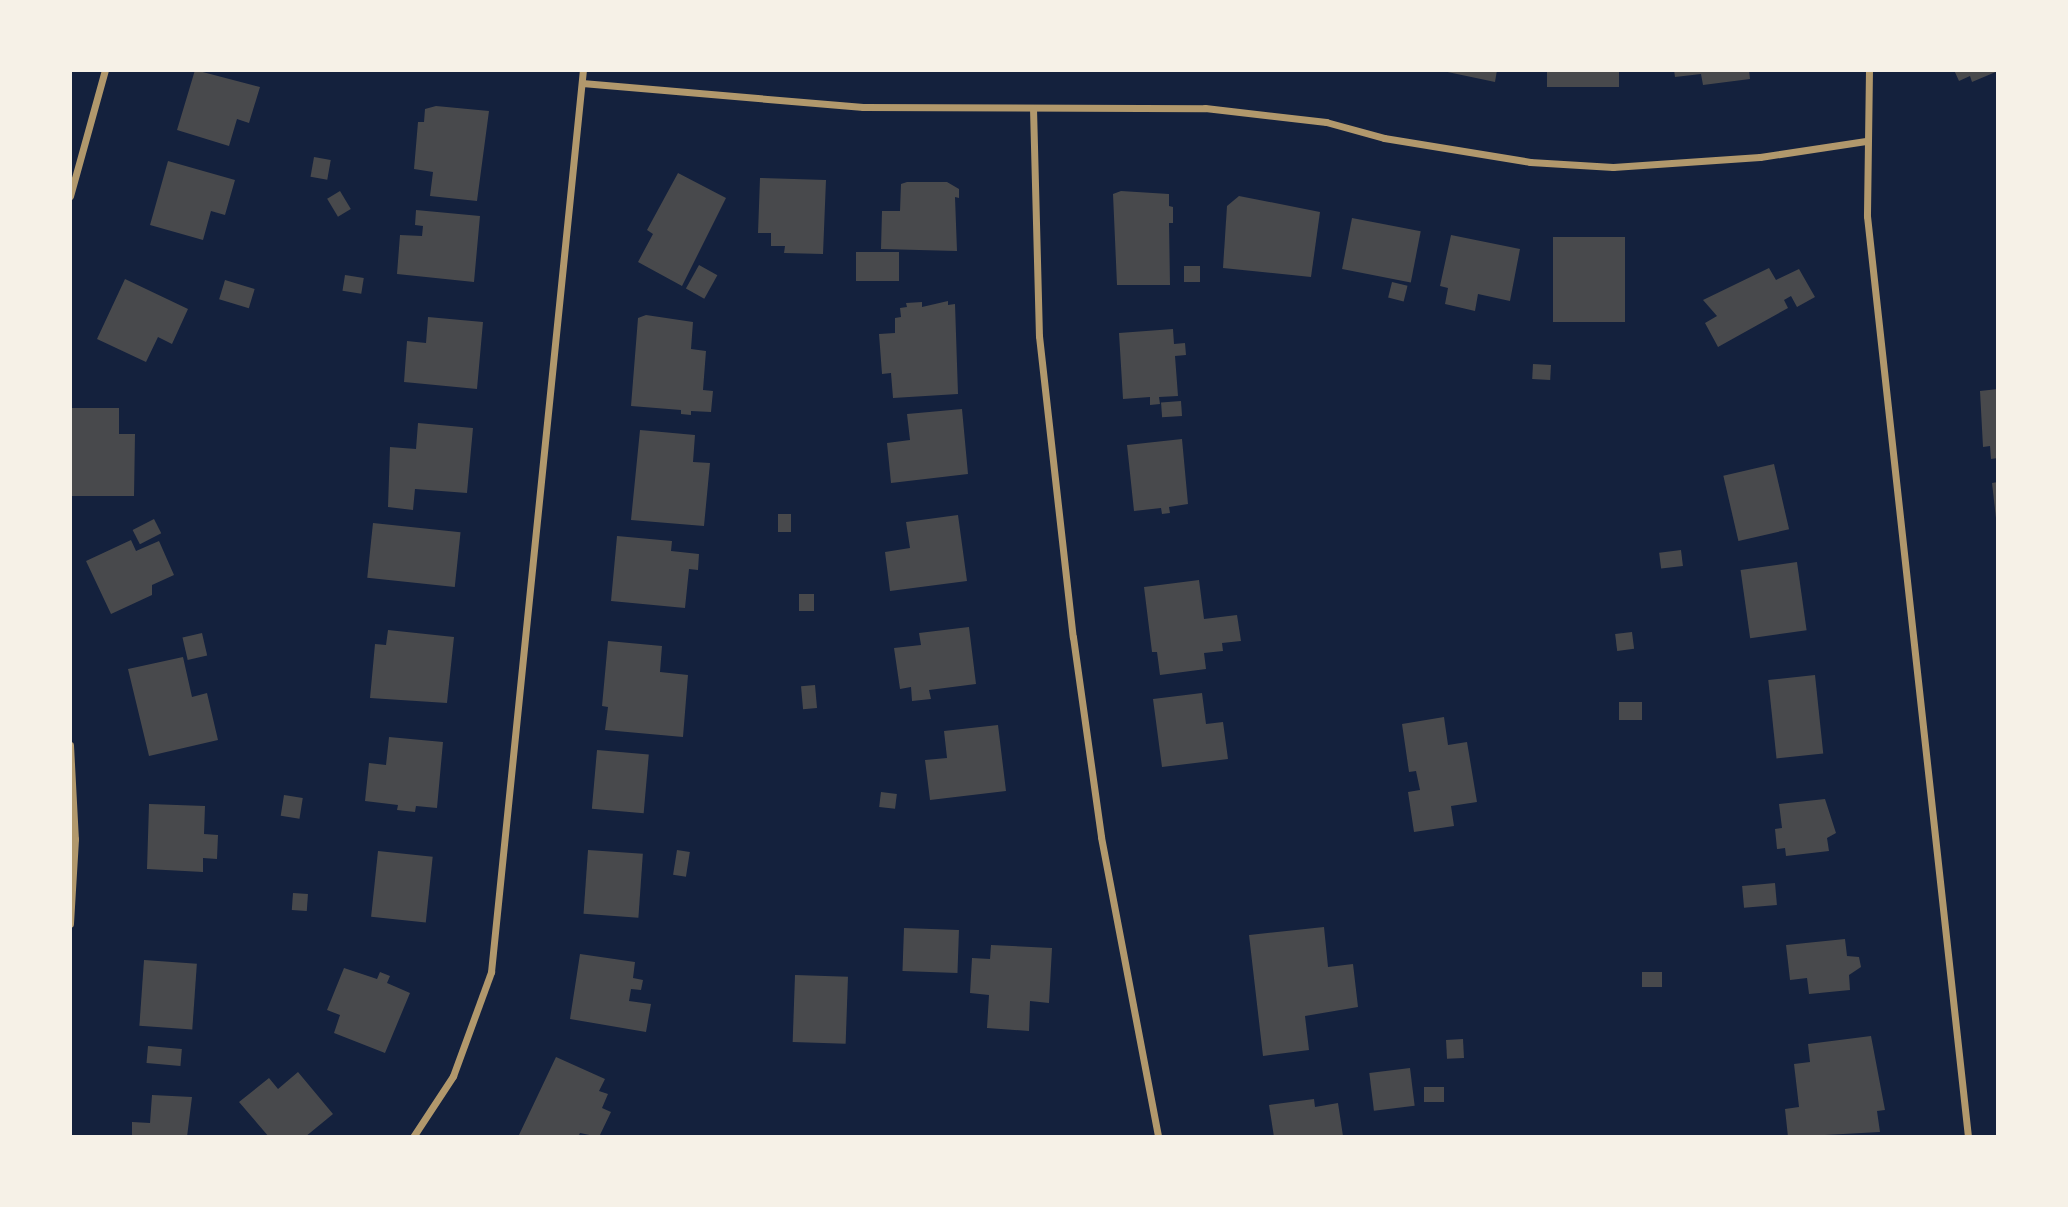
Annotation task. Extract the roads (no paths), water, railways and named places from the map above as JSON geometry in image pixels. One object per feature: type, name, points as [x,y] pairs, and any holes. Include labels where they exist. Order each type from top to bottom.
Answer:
[{"type":"street","points":[[70,197],[106,70]]},
{"type":"street","points":[[413,1137],[453,1076],[491,972],[583,70]]},
{"type":"street","points":[[1869,70],[1867,216],[1895,500],[1968,1137]]},
{"type":"street","points":[[582,83],[863,107],[1241,111],[1325,122],[1384,138],[1519,160],[1613,167],[1760,157],[1866,141]]},
{"type":"street","points":[[1032,108],[1040,337],[1073,637],[1101,837],[1158,1137]]},
{"type":"street","points":[[70,745],[75,839],[70,924]]}]
